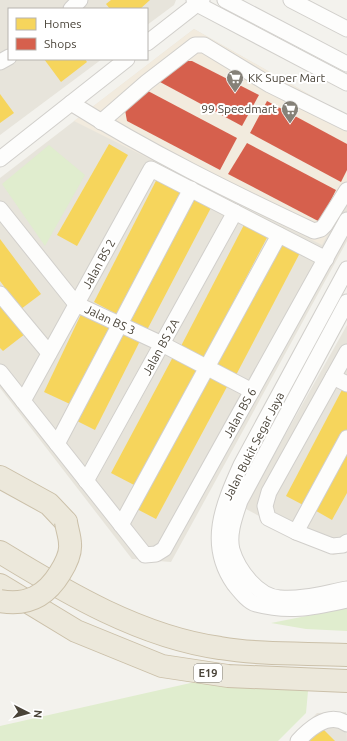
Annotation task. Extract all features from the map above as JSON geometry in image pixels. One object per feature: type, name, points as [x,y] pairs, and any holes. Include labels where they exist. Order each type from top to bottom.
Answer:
[{"type":"highway","points":[[0,477],[49,504],[66,522],[70,544],[66,565],[52,586],[33,599],[13,603],[0,601]]},
{"type":"highway","name":"E19","points":[[0,552],[95,606],[143,627],[219,648],[262,653],[347,655]]},
{"type":"highway","name":"E19","points":[[0,585],[76,631],[162,666],[228,676],[347,681]]},
{"type":"street","points":[[72,8],[80,0]]},
{"type":"street","points":[[225,0],[347,64]]},
{"type":"street","points":[[291,0],[347,29]]},
{"type":"street","points":[[148,42],[198,1],[347,83]]},
{"type":"street","points":[[102,122],[147,82],[195,45],[204,45],[270,85],[347,123]]},
{"type":"street","points":[[0,159],[126,60]]},
{"type":"street","points":[[71,103],[215,185],[314,231],[321,229],[325,225],[347,190]]},
{"type":"street","name":"Jalan BS 2","points":[[23,401],[151,169],[191,189]]},
{"type":"street","points":[[57,444],[191,189],[326,259]]},
{"type":"street","name":"Jalan BS 3","points":[[0,209],[76,304],[162,344],[252,391]]},
{"type":"street","name":"Jalan BS 2A","points":[[86,481],[235,212]]},
{"type":"street","name":"Jalan BS 6","points":[[121,524],[145,555],[156,554],[164,549],[347,220]]},
{"type":"street","points":[[0,372],[121,524],[208,368],[279,235]]},
{"type":"street","name":"Jalan Bukit Segar Jaya","points":[[347,269],[241,465],[226,498],[219,525],[220,551],[226,573],[239,591],[254,604],[300,610],[347,600]]},
{"type":"street","points":[[0,294],[49,354]]},
{"type":"street","name":"Jalan Bukit Segar Jaya","points":[[347,302],[240,501],[232,524],[232,549],[242,571],[260,591],[278,598],[298,598],[347,589]]},
{"type":"street","points":[[347,352],[269,492],[265,506],[268,518],[296,532],[332,546],[343,545],[347,542]]},
{"type":"street","points":[[333,377],[347,384]]},
{"type":"street","points":[[296,532],[347,438]]},
{"type":"street","points":[[298,741],[309,728],[326,720],[343,721],[347,724]]},
{"type":"shaded area","points":[[0,0],[176,0],[174,5],[148,24],[148,8],[8,8],[8,60],[101,60],[0,135]]},
{"type":"shaded area","points":[[194,29],[347,116],[347,241],[171,562],[132,559],[0,388],[0,178]]},
{"type":"shaded area","points":[[194,29],[347,116],[347,200],[322,245],[74,121]]},
{"type":"shaded area","points":[[347,325],[347,552],[333,555],[244,508]]},
{"type":"shaded area","points":[[346,712],[347,741],[290,741],[317,713]]},
{"type":"green space","points":[[49,145],[85,175],[45,246],[2,184]]},
{"type":"green space","points":[[347,608],[347,631],[306,629],[271,623]]},
{"type":"green space","points":[[195,682],[308,691],[306,713],[278,741],[0,741],[0,726]]},
{"type":"building: Homes","points":[[111,0],[150,0],[141,8],[109,8],[106,4]]},
{"type":"building: Homes","points":[[45,60],[86,60],[87,62],[61,82]]},
{"type":"building: Homes","points":[[0,94],[14,113],[0,123]]},
{"type":"building: Homes","points":[[109,144],[128,155],[77,246],[57,235]]},
{"type":"building: Homes","points":[[160,173],[186,187],[120,316],[94,302]]},
{"type":"building: Homes","points":[[193,190],[214,202],[147,330],[125,318]]},
{"type":"building: Homes","points":[[247,219],[270,232],[203,360],[180,348]]},
{"type":"building: Homes","points":[[281,238],[302,249],[235,377],[213,365]]},
{"type":"building: Homes","points":[[0,239],[41,294],[21,309],[0,281]]},
{"type":"building: Homes","points":[[0,302],[25,334],[3,351],[0,348]]},
{"type":"building: Homes","points":[[84,308],[112,322],[72,405],[44,392]]},
{"type":"building: Homes","points":[[120,326],[142,337],[95,430],[73,419]]},
{"type":"building: Homes","points":[[174,355],[199,368],[136,486],[111,473]]},
{"type":"building: Homes","points":[[206,371],[229,383],[156,519],[133,507]]},
{"type":"building: Homes","points":[[344,386],[347,387],[347,430],[307,507],[286,496]]},
{"type":"building: Homes","points":[[347,444],[347,493],[332,520],[311,508]]},
{"type":"building: Homes","points":[[320,726],[335,741],[306,741]]},
{"type":"building: Shops","points":[[181,61],[192,61],[259,95],[242,126],[160,82]]},
{"type":"building: Shops","points":[[148,91],[237,138],[220,170],[127,121],[125,110]]},
{"type":"building: Shops","points":[[267,101],[347,144],[347,170],[341,182],[250,133]]},
{"type":"building: Shops","points":[[247,143],[336,190],[320,222],[228,174]]},
{"type":"place","name":"KK Super Mart","points":[[235,93]]},
{"type":"place","name":"99 Speedmart","points":[[290,124]]}]
